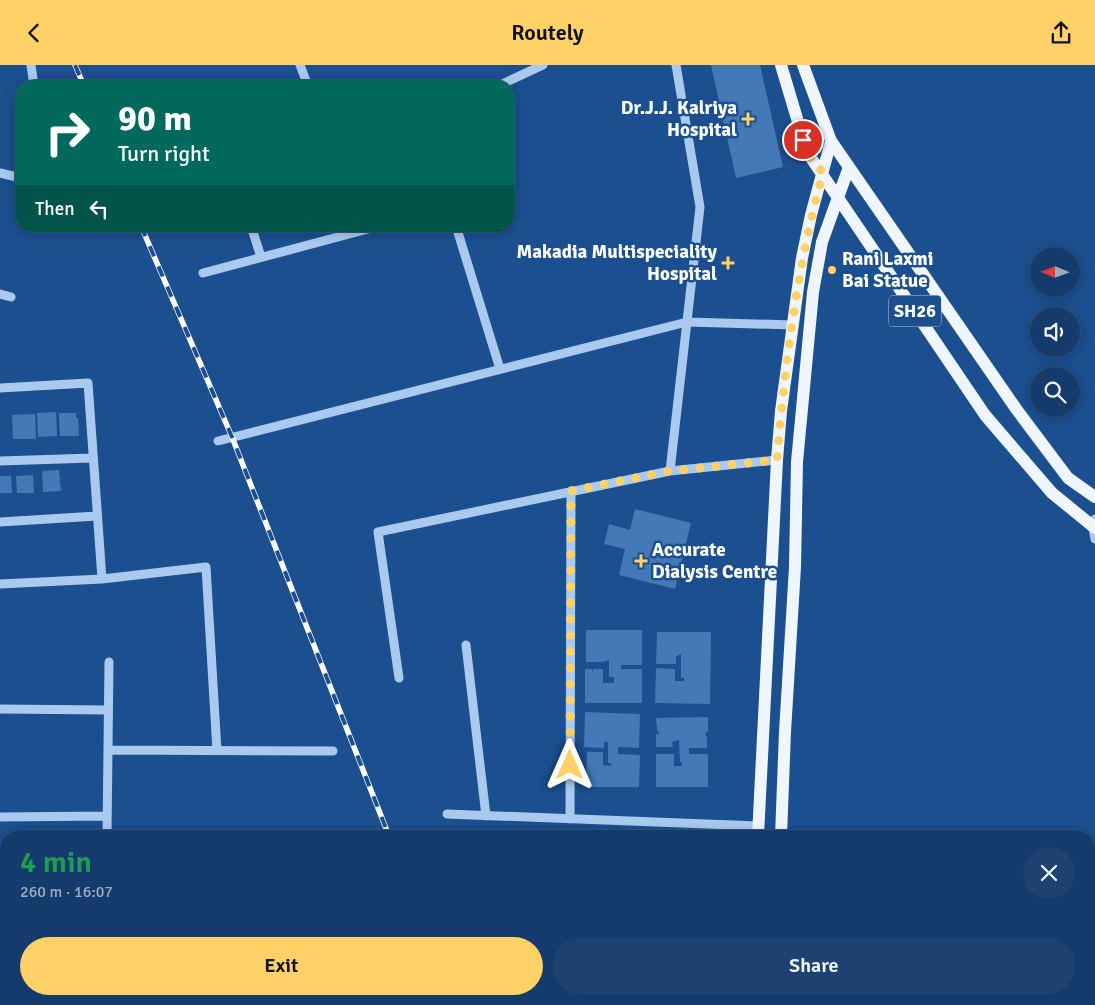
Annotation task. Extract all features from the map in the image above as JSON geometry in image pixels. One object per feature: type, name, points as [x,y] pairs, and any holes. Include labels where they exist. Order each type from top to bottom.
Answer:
[{"type":"main road","name":"SH26","points":[[781,65],[807,152],[985,415],[1052,493],[1095,528]]},
{"type":"main road","name":"SH26","points":[[803,65],[831,141],[1022,418],[1068,478],[1095,497]]},
{"type":"main road","points":[[758,830],[781,411],[802,258],[811,215],[831,141]]},
{"type":"main road","points":[[780,830],[795,567],[798,462],[813,291],[822,242],[849,167]]},
{"type":"street","points":[[31,65],[33,80]]},
{"type":"street","points":[[300,65],[306,80]]},
{"type":"street","points":[[511,80],[543,65]]},
{"type":"street","points":[[670,471],[700,207],[676,65]]},
{"type":"street","points":[[0,173],[15,177]]},
{"type":"street","points":[[253,232],[262,257]]},
{"type":"street","points":[[203,273],[356,232]]},
{"type":"street","points":[[458,232],[500,369]]},
{"type":"street","points":[[0,294],[11,297]]},
{"type":"street","points":[[218,441],[687,321],[793,325]]},
{"type":"street","points":[[0,389],[88,383],[102,579]]},
{"type":"street","points":[[0,461],[92,458]]},
{"type":"street","points":[[400,679],[378,532],[670,471],[777,460]]},
{"type":"street","points":[[570,819],[571,491]]},
{"type":"street","points":[[0,522],[97,515]]},
{"type":"street","points":[[0,584],[102,579],[206,567],[217,751]]},
{"type":"street","points":[[466,645],[486,816]]},
{"type":"street","points":[[107,830],[109,662]]},
{"type":"street","points":[[0,709],[108,710]]},
{"type":"street","points":[[108,750],[333,751]]},
{"type":"street","points":[[447,814],[570,819],[742,830]]},
{"type":"street","points":[[0,817],[107,816]]},
{"type":"building","points":[[711,65],[760,65],[783,167],[736,178]]},
{"type":"building","points":[[56,412],[57,436],[38,437],[37,413]]},
{"type":"building","points":[[59,413],[76,413],[79,436],[60,436]]},
{"type":"building","points":[[35,414],[36,439],[13,439],[12,415]]},
{"type":"building","points":[[59,470],[61,491],[43,492],[42,471]]},
{"type":"building","points":[[33,475],[34,493],[17,493],[16,476]]},
{"type":"building","points":[[0,476],[11,476],[12,493],[0,493]]},
{"type":"building","points":[[635,509],[691,523],[675,589],[619,575],[625,549],[604,544],[609,524],[630,530]]},
{"type":"building","points":[[586,630],[642,630],[642,665],[621,665],[621,669],[642,669],[642,703],[585,703],[585,669],[592,669],[592,675],[593,669],[603,669],[603,683],[614,683],[614,677],[609,677],[609,660],[586,662]]},
{"type":"building","points":[[657,632],[711,632],[710,704],[655,703],[656,668],[675,669],[675,681],[684,681],[684,678],[681,678],[681,654],[676,657],[676,664],[656,664]]},
{"type":"building","points":[[585,712],[640,714],[639,748],[618,747],[618,754],[640,755],[639,787],[586,787],[587,752],[603,752],[603,765],[611,766],[611,763],[608,763],[608,742],[604,742],[604,748],[584,747]]},
{"type":"building","points":[[708,717],[708,731],[705,734],[707,748],[689,748],[689,754],[708,754],[708,787],[656,787],[656,754],[674,754],[674,766],[682,766],[682,762],[680,762],[679,740],[672,742],[673,747],[656,747],[656,734],[660,734],[657,730],[656,718]]},
{"type":"railway","points":[[75,65],[81,80]]},
{"type":"railway","points":[[144,232],[232,437],[387,830]]},
{"type":"place","name":"Dr.J.J. Kalriya Hospital","points":[[748,119]]},
{"type":"place","name":"Makadia Multispeciality Hospital","points":[[728,263]]},
{"type":"place","name":"Rani Laxmi Bai Statue","points":[[832,270]]},
{"type":"place","name":"Accurate Dialysis Centre","points":[[641,561]]},
{"type":"route","points":[[570,765],[571,491],[670,471],[777,460],[781,411],[802,258],[811,215],[823,173],[807,152],[803,140]]}]
